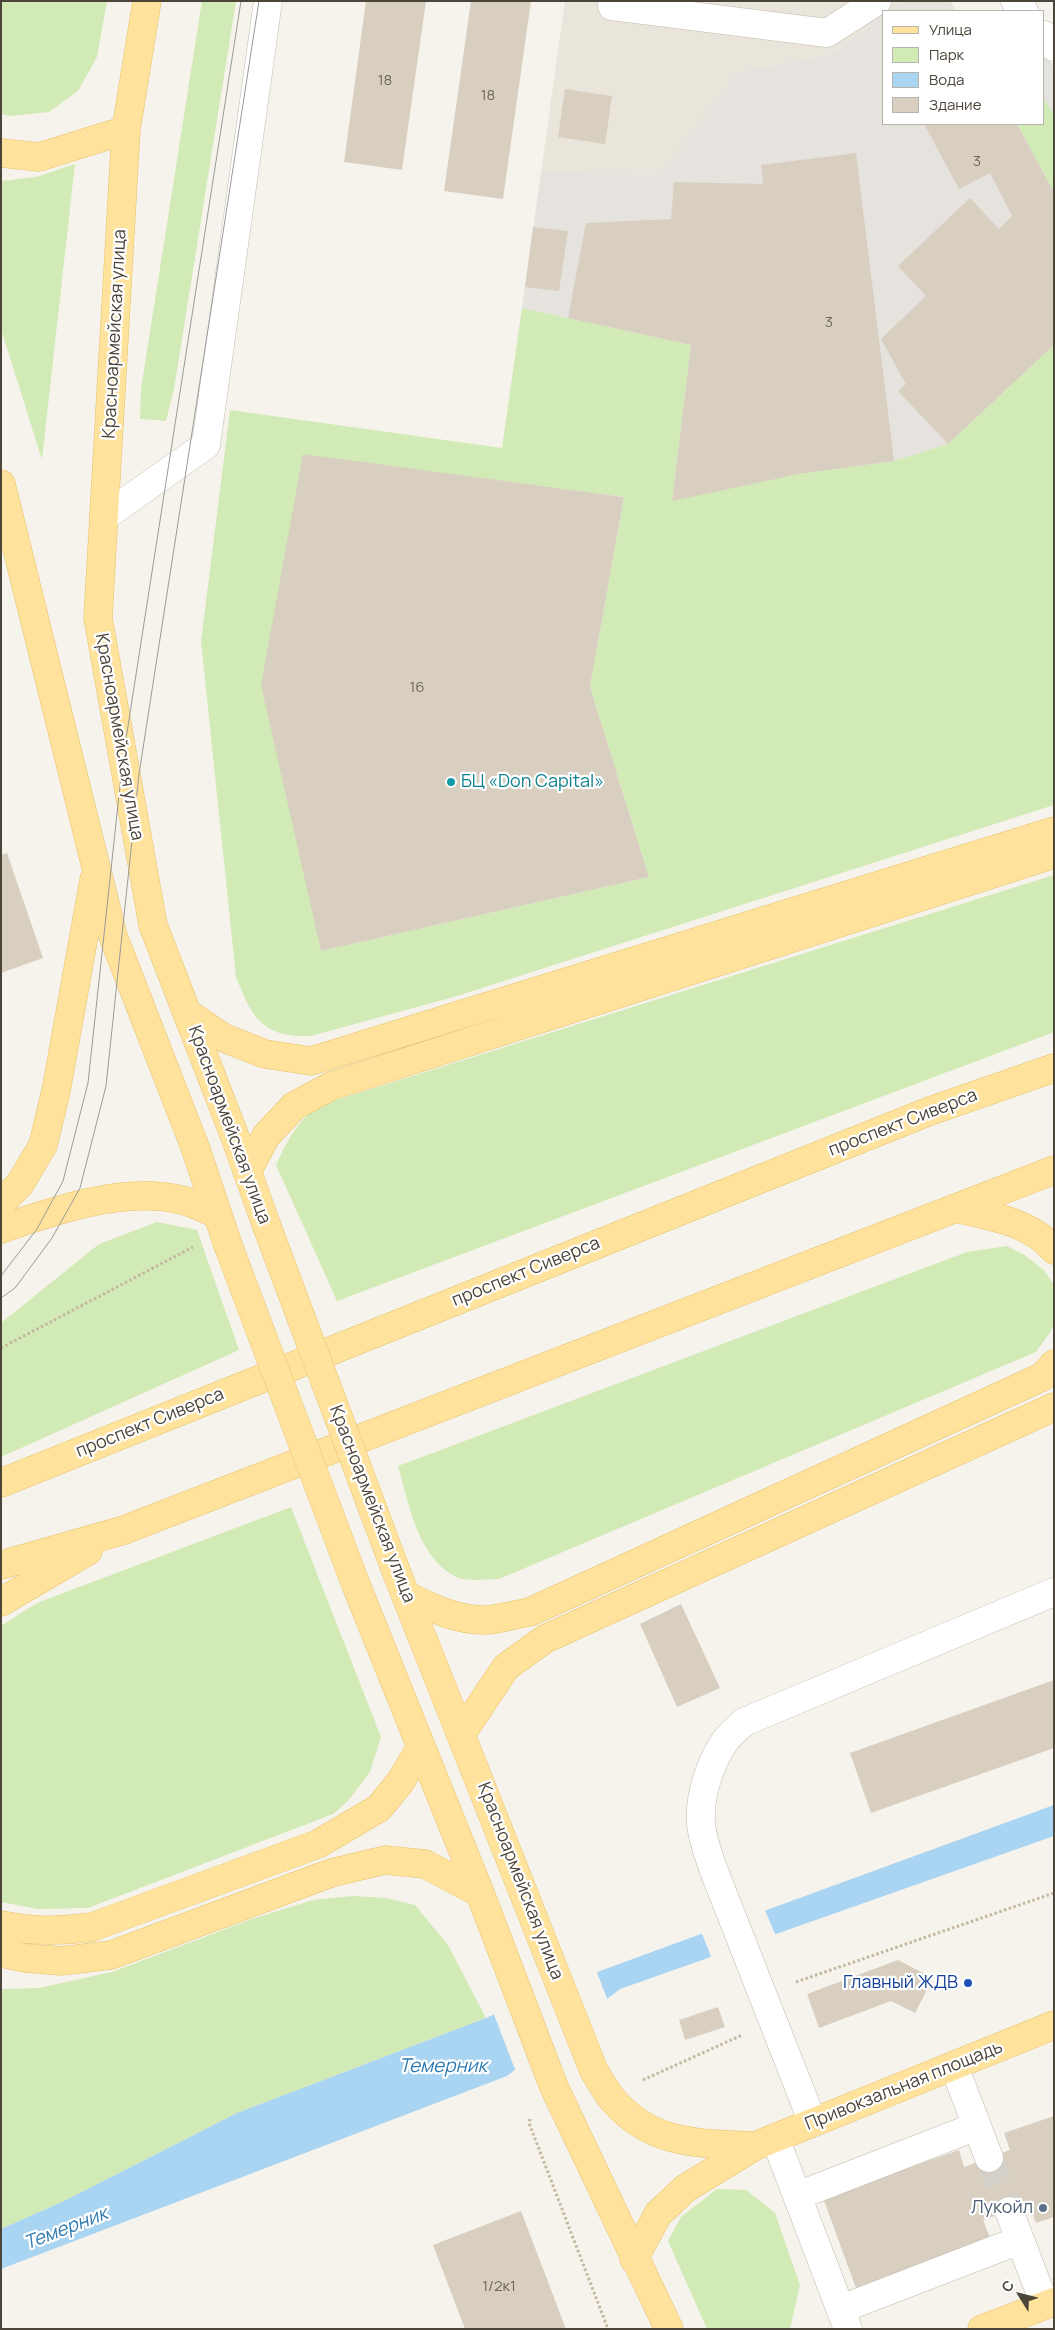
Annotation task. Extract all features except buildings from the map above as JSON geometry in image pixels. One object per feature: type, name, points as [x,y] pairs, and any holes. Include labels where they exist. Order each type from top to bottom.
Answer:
[{"type":"main road","name":"Красноармейская улица","points":[[147,1],[126,130],[98,618],[153,925],[401,1583],[462,1733],[594,2071]]},
{"type":"main road","points":[[1,153],[39,157],[126,130]]},
{"type":"main road","points":[[1,484],[116,945],[195,1147],[228,1245],[356,1585],[480,1893],[554,2087],[634,2259],[669,2329]]},
{"type":"main road","points":[[187,1013],[224,1038],[264,1054],[311,1061],[1054,831]]},
{"type":"main road","points":[[247,1172],[266,1136],[294,1106],[331,1086],[1054,854]]},
{"type":"main road","points":[[1,1204],[20,1184],[43,1145],[56,1091],[96,868]]},
{"type":"main road","name":"проспект Сиверса","points":[[1,1483],[930,1111],[1054,1068]]},
{"type":"main road","points":[[1,1565],[124,1530],[1054,1170]]},
{"type":"main road","points":[[1,1229],[69,1207],[134,1196],[178,1199],[217,1214]]},
{"type":"main road","points":[[955,1208],[1010,1221],[1046,1240],[1054,1250]]},
{"type":"main road","points":[[401,1583],[432,1608],[456,1616],[487,1620],[530,1612],[1042,1376],[1054,1364]]},
{"type":"main road","points":[[462,1733],[506,1667],[545,1639],[1054,1406]]},
{"type":"main road","points":[[1,1602],[124,1530]]},
{"type":"main road","points":[[1,1925],[24,1930],[56,1932],[92,1927],[318,1844],[379,1808],[401,1781],[421,1748]]},
{"type":"main road","points":[[1,1953],[25,1958],[61,1960],[111,1955],[331,1873],[385,1860],[425,1864],[480,1893]]},
{"type":"main road","name":"Привокзальная площадь","points":[[634,2259],[658,2214],[686,2188],[765,2142],[1054,2025]]},
{"type":"main road","name":"Привокзальная площадь","points":[[594,2071],[612,2100],[653,2132],[682,2142],[765,2142]]},
{"type":"main road","points":[[982,2329],[1050,2303]]},
{"type":"lane","points":[[104,517],[206,445],[268,1]]},
{"type":"lane","points":[[613,1],[612,6],[827,33],[877,1]]},
{"type":"lane","points":[[1045,36],[1054,47]]},
{"type":"lane","points":[[813,2124],[714,1871],[701,1822],[704,1793],[711,1769],[726,1740],[744,1722],[1054,1592]]},
{"type":"lane","points":[[954,2066],[989,2158]]},
{"type":"lane","points":[[797,2196],[977,2126]]},
{"type":"lane","points":[[765,2142],[797,2196],[844,2319],[1020,2240]]},
{"type":"lane","points":[[1009,2211],[1020,2240],[1050,2303]]},
{"type":"path","points":[[1,1348],[199,1244],[228,1245]]},
{"type":"path","points":[[635,2074],[642,2080],[747,2033],[765,1999],[790,1984],[1054,1894]]},
{"type":"path","points":[[530,2114],[529,2123],[608,2329]]},
{"type":"shaded area","points":[[565,1],[902,1],[890,10],[882,10],[882,16],[831,54],[737,72],[662,175],[541,172]]},
{"type":"shaded area","points":[[902,1],[951,1],[956,10],[890,10]]},
{"type":"shaded area","points":[[882,16],[882,125],[1018,125],[1031,150],[1054,345],[948,444],[894,461],[799,474],[672,501],[691,345],[522,308],[541,172],[661,175],[737,72],[831,54]]},
{"type":"shaded area","points":[[1045,56],[1054,66],[1054,114],[1045,100]]},
{"type":"green space","points":[[1,1],[107,1],[97,57],[78,91],[49,112],[10,116],[1,114]]},
{"type":"green space","points":[[202,1],[236,1],[174,389],[166,421],[140,419],[141,389]]},
{"type":"green space","points":[[1045,100],[1054,114],[1054,192],[1018,125],[1045,125]]},
{"type":"green space","points":[[75,164],[42,460],[1,329],[1,181],[36,177]]},
{"type":"green space","points":[[522,308],[691,345],[672,500],[799,474],[894,461],[948,444],[1054,345],[1054,805],[457,996],[311,1036],[295,1036],[270,1029],[254,1014],[236,977],[201,641],[230,410],[502,448]],"holes":[[[303,455],[624,497],[590,687],[649,877],[321,951]]]},
{"type":"green space","points":[[1054,875],[1054,1032],[337,1301],[276,1165],[299,1125],[320,1105]]},
{"type":"green space","points":[[157,1222],[197,1230],[239,1350],[1,1457],[1,1323],[99,1244]]},
{"type":"green space","points":[[1007,1246],[1023,1254],[1044,1270],[1054,1285],[1054,1323],[1051,1331],[1036,1352],[499,1579],[471,1580],[456,1577],[443,1568],[423,1543],[416,1528],[398,1466],[967,1252]]},
{"type":"green space","points":[[291,1507],[381,1737],[370,1772],[348,1801],[333,1814],[88,1908],[38,1909],[1,1902],[1,1626],[37,1603]]},
{"type":"green space","points":[[353,1896],[386,1898],[415,1905],[448,1945],[486,2018],[237,2113],[64,2201],[1,2229],[1,1989],[39,1988],[112,1972],[252,1919],[313,1900]]},
{"type":"green space","points":[[717,2189],[746,2190],[775,2213],[800,2285],[790,2329],[707,2329],[668,2241],[681,2217]]},
{"type":"water","name":"Темерник","points":[[1054,1805],[1054,1836],[620,1989],[507,2076],[1,2269],[1,2229],[64,2201],[237,2113],[486,2018],[578,1979]]},
{"type":"pier","points":[[764,1908],[776,1936],[712,1959],[701,1931]]},
{"type":"pier","points":[[596,1970],[608,2001],[516,2072],[493,2012]]},
{"type":"tunnel","points":[[989,2158],[1009,2211]]},
{"type":"tram line","points":[[1,1276],[37,1229],[63,1181],[88,1083],[123,758],[241,1]]},
{"type":"tram line","points":[[1,1298],[15,1288],[52,1238],[80,1188],[106,1086],[139,774],[259,1]]},
{"type":"place","name":"БЦ «Don Capital»","points":[[451,782]]},
{"type":"place","name":"Главный ЖДВ","points":[[968,1983]]},
{"type":"place","name":"Лукойл","points":[[1043,2208]]}]
